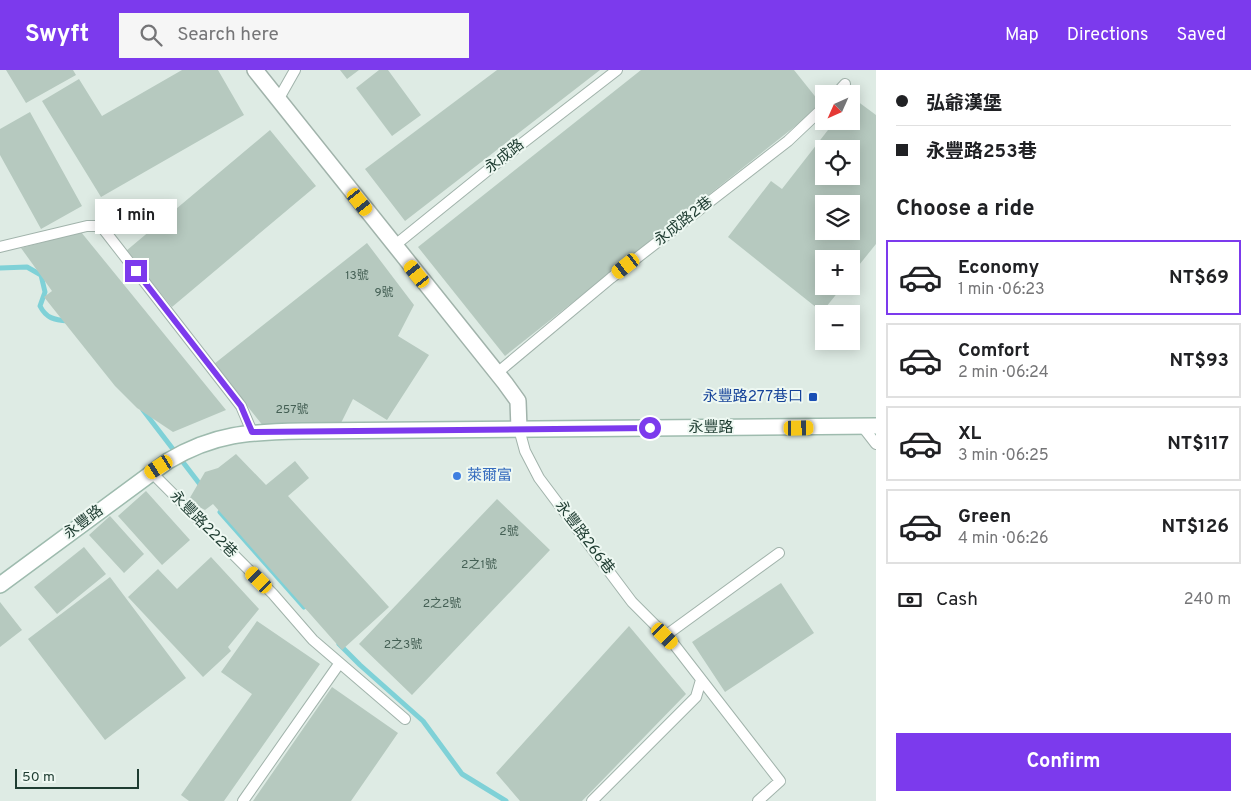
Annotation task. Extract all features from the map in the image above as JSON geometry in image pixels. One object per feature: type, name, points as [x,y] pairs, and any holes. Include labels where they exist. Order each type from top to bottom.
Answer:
[{"type":"street","points":[[254,70],[518,401],[519,429]]},
{"type":"street","name":"永豐路","points":[[0,585],[151,472],[188,449],[228,436],[252,432],[869,426]]},
{"type":"lane","points":[[278,100],[295,70]]},
{"type":"lane","name":"永成路","points":[[394,246],[617,70]]},
{"type":"lane","name":"永成路2巷","points":[[496,373],[611,278],[788,141],[815,116]]},
{"type":"lane","points":[[0,247],[87,226],[101,226],[241,406],[252,432]]},
{"type":"lane","points":[[869,426],[876,444]]},
{"type":"lane","name":"永豐路266巷","points":[[519,429],[525,451],[539,478],[632,602],[665,636],[780,781],[758,801]]},
{"type":"lane","name":"永豐路222巷","points":[[151,472],[273,594],[313,640],[405,719]]},
{"type":"lane","points":[[665,636],[779,554]]},
{"type":"lane","points":[[243,801],[339,664]]},
{"type":"lane","points":[[592,801],[696,698],[701,680]]},
{"type":"building","points":[[6,70],[73,70],[76,75],[26,103]]},
{"type":"building","points":[[182,70],[218,70],[244,115],[101,197],[42,101],[79,79],[102,116]]},
{"type":"building","points":[[340,70],[359,70],[347,79]]},
{"type":"building","points":[[379,70],[388,70],[421,115],[392,136],[356,88]]},
{"type":"building","points":[[497,70],[600,70],[405,221],[365,169]]},
{"type":"building","points":[[641,70],[794,70],[815,96],[815,111],[505,356],[418,247]]},
{"type":"building","points":[[860,103],[876,115],[876,244],[860,264],[860,250],[815,250],[815,295],[836,295],[828,305],[815,306],[728,237],[771,181],[782,189],[815,147],[815,185],[860,185],[860,140],[820,140],[828,130],[860,130]]},
{"type":"building","points":[[30,112],[82,206],[41,229],[0,155],[0,129]]},
{"type":"building","points":[[270,130],[316,186],[172,307],[126,251]]},
{"type":"building","points":[[81,232],[226,410],[173,432],[137,408],[115,386],[44,297],[52,291],[21,248]]},
{"type":"building","points":[[367,243],[414,305],[398,336],[429,355],[387,420],[353,399],[340,425],[264,427],[214,364]]},
{"type":"building","points":[[236,454],[266,485],[295,461],[309,478],[288,496],[389,607],[342,650],[213,504],[205,510],[188,501],[205,472],[218,468]]},
{"type":"building","points":[[146,491],[190,540],[162,565],[118,516]]},
{"type":"building","points":[[497,499],[550,550],[412,695],[359,644]]},
{"type":"building","points":[[110,516],[144,554],[124,573],[89,535]]},
{"type":"building","points":[[84,547],[106,574],[57,614],[34,587]]},
{"type":"building","points":[[211,557],[259,609],[228,647],[231,651],[203,677],[128,597],[158,569],[177,589]]},
{"type":"building","points":[[110,577],[186,678],[105,740],[28,639]]},
{"type":"building","points":[[781,583],[814,633],[725,692],[692,642]]},
{"type":"building","points":[[0,602],[22,630],[0,647]]},
{"type":"building","points":[[257,621],[320,664],[224,801],[189,801],[181,795],[252,694],[221,672]]},
{"type":"building","points":[[629,626],[686,694],[582,801],[520,801],[496,773]]},
{"type":"building","points":[[332,687],[398,733],[351,801],[253,801]]},
{"type":"waterway","points":[[0,268],[27,267],[41,275],[45,292],[40,306],[42,310],[51,318],[68,321]]},
{"type":"waterway","points":[[143,410],[202,487]]},
{"type":"waterway","points":[[220,512],[304,607]]},
{"type":"waterway","points":[[339,644],[423,721],[462,774],[506,801]]},
{"type":"place","name":"永豐路277巷口","points":[[813,397]]},
{"type":"place","name":"萊爾富","points":[[457,476]]},
{"type":"route","points":[[136,271],[241,406],[252,432],[650,428]]}]
